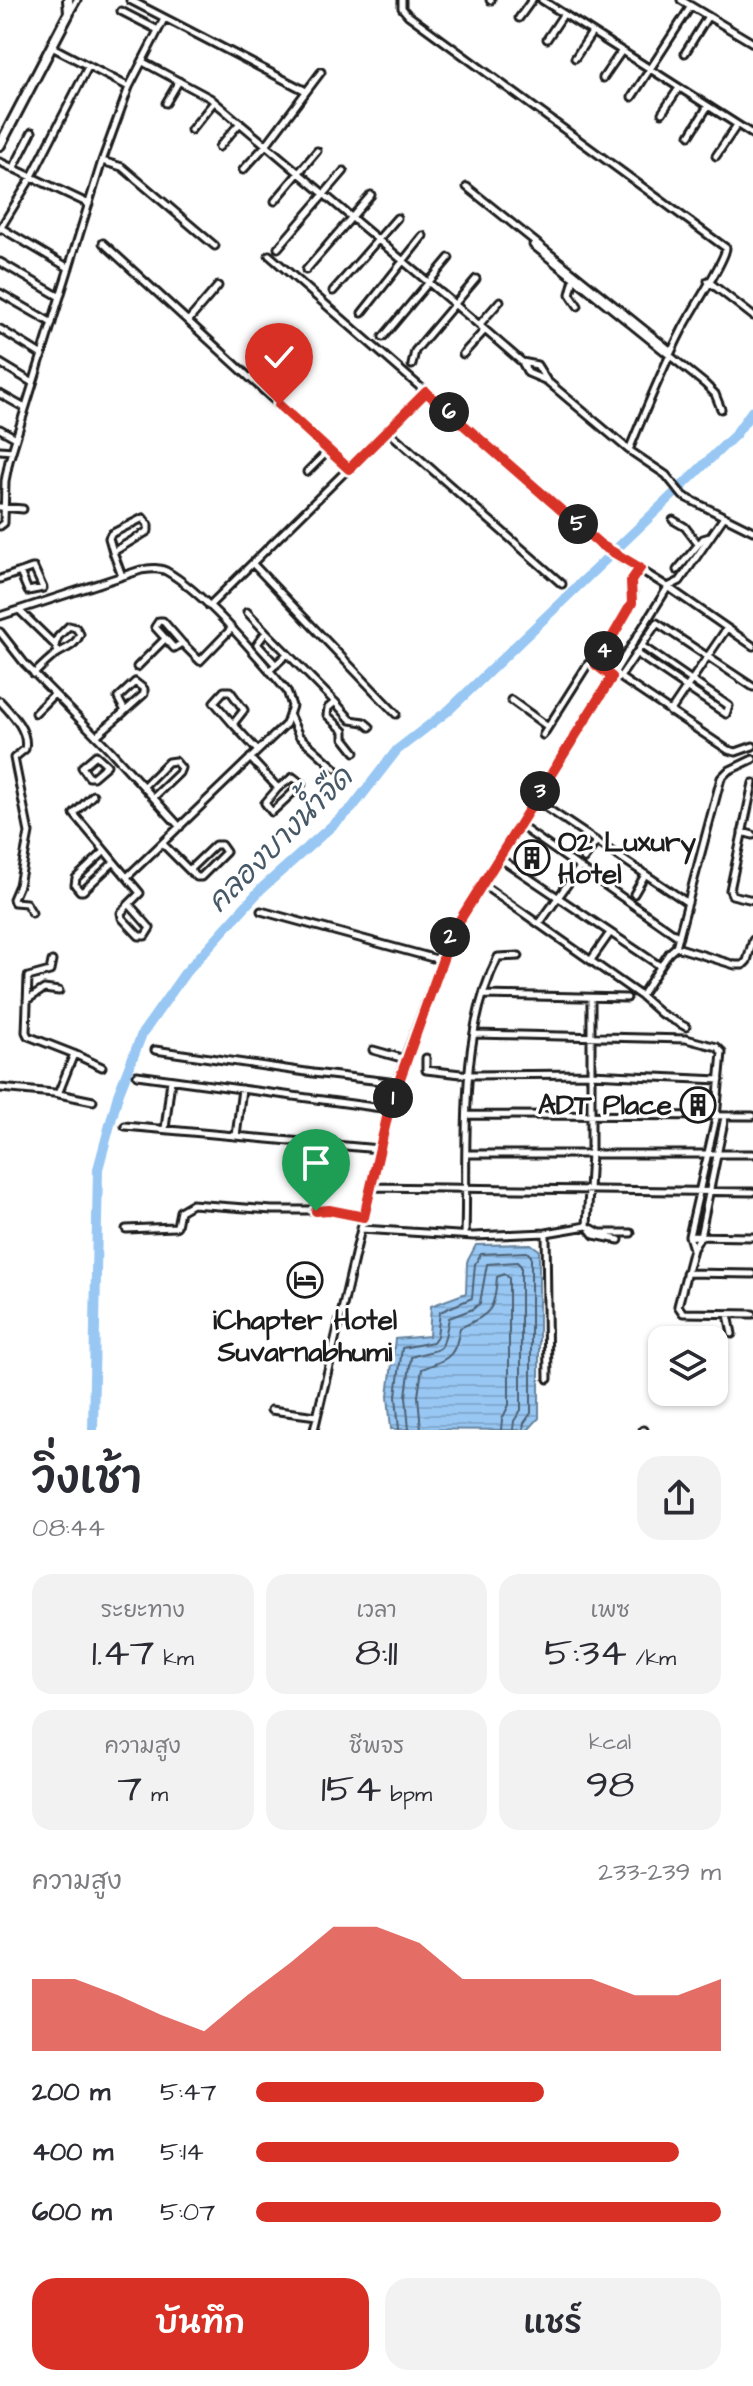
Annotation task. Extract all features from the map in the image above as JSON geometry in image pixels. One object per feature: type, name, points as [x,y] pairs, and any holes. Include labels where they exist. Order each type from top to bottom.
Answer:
[{"type":"street","points":[[0,145],[52,47],[67,0]]},
{"type":"street","points":[[65,11],[77,0]]},
{"type":"street","points":[[130,0],[306,91]]},
{"type":"street","points":[[402,0],[402,8],[408,15],[727,250],[670,353],[629,450]]},
{"type":"street","points":[[519,18],[532,0]]},
{"type":"street","points":[[542,0],[752,134]]},
{"type":"street","points":[[681,0],[753,43]]},
{"type":"street","points":[[632,97],[691,6]]},
{"type":"street","points":[[121,11],[158,30]]},
{"type":"street","points":[[547,39],[563,15]]},
{"type":"street","points":[[685,53],[708,16]]},
{"type":"street","points":[[0,526],[4,523],[3,477],[102,161],[129,87],[164,19]]},
{"type":"street","points":[[575,58],[591,34]]},
{"type":"street","points":[[52,47],[129,87]]},
{"type":"street","points":[[603,78],[621,52]]},
{"type":"street","points":[[143,62],[214,102],[522,362],[528,373],[547,381],[629,450],[651,463],[688,500],[753,531]]},
{"type":"street","points":[[69,268],[0,229],[31,178],[88,67]]},
{"type":"street","points":[[243,170],[266,145],[321,72]]},
{"type":"street","points":[[166,103],[179,81]]},
{"type":"street","points":[[662,113],[679,88]]},
{"type":"street","points":[[191,130],[214,102]]},
{"type":"street","points":[[690,135],[708,106]]},
{"type":"street","points":[[219,147],[240,123]]},
{"type":"street","points":[[716,156],[737,125]]},
{"type":"street","points":[[13,169],[32,132]]},
{"type":"street","points":[[275,201],[317,151]]},
{"type":"street","points":[[102,161],[122,167],[215,246]]},
{"type":"street","points":[[0,162],[89,204]]},
{"type":"street","points":[[278,248],[344,171]]},
{"type":"street","points":[[467,187],[670,353],[712,391],[721,409]]},
{"type":"street","points":[[306,270],[371,195]]},
{"type":"street","points":[[333,291],[397,218]]},
{"type":"street","points":[[362,313],[423,236]]},
{"type":"street","points":[[103,243],[349,469]]},
{"type":"street","points":[[533,245],[670,353]]},
{"type":"street","points":[[269,255],[601,545],[669,586],[753,646]]},
{"type":"street","points":[[383,337],[449,258]]},
{"type":"street","points":[[0,262],[60,297]]},
{"type":"street","points":[[412,365],[415,351],[476,279]]},
{"type":"street","points":[[574,279],[570,294],[578,306]]},
{"type":"street","points":[[708,281],[753,316]]},
{"type":"street","points":[[188,321],[218,286]]},
{"type":"street","points":[[0,293],[52,323]]},
{"type":"street","points":[[463,354],[500,301]]},
{"type":"street","points":[[0,329],[42,355]]},
{"type":"street","points":[[522,362],[537,365],[547,381]]},
{"type":"street","points":[[0,363],[33,383]]},
{"type":"street","points":[[209,606],[426,392]]},
{"type":"street","points":[[0,394],[25,408]]},
{"type":"street","points":[[0,429],[16,438]]},
{"type":"street","points":[[388,431],[562,584]]},
{"type":"street","points":[[0,450],[12,451]]},
{"type":"street","points":[[307,472],[329,450]]},
{"type":"street","points":[[2,507],[23,509]]},
{"type":"street","points":[[314,1430],[389,1109],[440,960],[465,908],[615,676],[669,586],[679,583],[724,517]]},
{"type":"street","points":[[113,552],[148,531],[143,518],[111,534],[110,542],[113,552],[122,576]]},
{"type":"street","points":[[673,520],[685,527],[698,544]]},
{"type":"street","points":[[677,570],[705,537],[710,537]]},
{"type":"street","points":[[252,564],[396,714]]},
{"type":"street","points":[[596,665],[632,603],[631,581],[640,568]]},
{"type":"street","points":[[0,579],[35,569],[47,600]]},
{"type":"street","points":[[0,616],[141,570],[160,569],[209,606],[291,699],[286,724],[127,877]]},
{"type":"street","points":[[20,572],[28,591],[43,588]]},
{"type":"street","points":[[19,610],[55,645],[58,652]]},
{"type":"street","points":[[247,612],[351,720],[353,726],[344,731]]},
{"type":"street","points":[[182,643],[173,648],[155,627],[159,621],[163,621],[200,661],[231,629]]},
{"type":"street","points":[[615,676],[637,654],[657,623],[753,687]]},
{"type":"street","points":[[34,674],[58,652],[67,650],[78,640],[78,631],[69,626],[55,645]]},
{"type":"street","points":[[670,712],[727,628]]},
{"type":"street","points":[[0,632],[34,674],[180,827]]},
{"type":"street","points":[[266,632],[257,644],[276,665]]},
{"type":"street","points":[[137,667],[165,639]]},
{"type":"street","points":[[637,654],[728,713],[729,706],[642,646]]},
{"type":"street","points":[[269,671],[287,654]]},
{"type":"street","points":[[543,735],[588,664],[615,676],[731,752],[753,746]]},
{"type":"street","points":[[96,736],[125,711],[144,694],[139,683],[132,684],[118,698],[125,711]]},
{"type":"street","points":[[233,724],[245,713],[230,691],[224,691],[214,702],[233,724],[258,751]]},
{"type":"street","points":[[35,713],[54,694]]},
{"type":"street","points":[[511,700],[548,727]]},
{"type":"street","points":[[0,701],[22,729],[27,747],[14,758],[29,833],[19,885],[13,899],[14,902],[26,903],[32,913]]},
{"type":"street","points":[[335,702],[328,708],[327,715],[344,731],[344,738],[355,752]]},
{"type":"street","points":[[0,713],[6,707]]},
{"type":"street","points":[[290,716],[299,736],[335,768]]},
{"type":"street","points":[[351,720],[364,722],[370,727]]},
{"type":"street","points":[[107,765],[96,755],[82,769],[93,777],[116,758]]},
{"type":"street","points":[[250,758],[278,788]]},
{"type":"street","points":[[641,996],[676,947],[721,778],[728,771],[753,759]]},
{"type":"street","points":[[144,786],[168,762],[175,761],[181,768],[179,773],[154,797]]},
{"type":"street","points":[[293,777],[302,786],[272,812],[265,803],[278,788],[293,777]]},
{"type":"street","points":[[753,783],[730,893],[753,900]]},
{"type":"street","points":[[93,795],[74,814],[140,893],[129,904],[121,913],[139,936],[145,936],[150,928],[129,904]]},
{"type":"street","points":[[535,800],[688,903]]},
{"type":"street","points":[[519,825],[679,937]]},
{"type":"street","points":[[742,832],[753,835]]},
{"type":"street","points":[[584,859],[596,842]]},
{"type":"street","points":[[163,844],[189,870],[201,877],[224,854],[224,848],[215,845],[189,870]]},
{"type":"street","points":[[105,851],[76,878],[77,888],[83,891],[114,862]]},
{"type":"street","points":[[498,857],[660,966]]},
{"type":"street","points":[[539,924],[580,867]]},
{"type":"street","points":[[634,894],[645,875]]},
{"type":"street","points":[[489,889],[641,996],[660,1013],[686,1027]]},
{"type":"street","points":[[261,911],[440,960]]},
{"type":"street","points":[[591,960],[610,933]]},
{"type":"street","points":[[676,947],[743,965],[753,940]]},
{"type":"street","points":[[465,1235],[467,1115],[474,1034],[483,995],[498,957],[519,956]]},
{"type":"street","points":[[52,961],[50,971],[28,977],[28,1036],[102,1067]]},
{"type":"street","points":[[27,1000],[44,989],[59,991]]},
{"type":"street","points":[[483,995],[627,998]]},
{"type":"street","points":[[591,999],[588,1227],[594,1235],[619,1240]]},
{"type":"street","points":[[474,1034],[686,1039],[717,1047],[722,1052],[716,1118],[689,1236],[693,1249]]},
{"type":"street","points":[[155,1050],[398,1083]]},
{"type":"street","points":[[373,1050],[405,1059]]},
{"type":"street","points":[[58,1094],[74,1054]]},
{"type":"street","points":[[426,1058],[426,1070],[470,1075],[591,1074],[720,1080]]},
{"type":"street","points":[[137,1075],[389,1109]]},
{"type":"street","points":[[165,1129],[171,1080]]},
{"type":"street","points":[[0,1088],[93,1101]]},
{"type":"street","points":[[236,1136],[242,1089]]},
{"type":"street","points":[[467,1115],[753,1116]]},
{"type":"street","points":[[725,1117],[700,1237],[686,1273],[679,1311],[753,1314]]},
{"type":"street","points":[[125,1126],[380,1149]]},
{"type":"street","points":[[468,1154],[753,1154]]},
{"type":"street","points":[[370,1187],[753,1192]]},
{"type":"street","points":[[126,1229],[175,1227],[180,1211],[192,1204],[329,1210],[364,1217]]},
{"type":"street","points":[[361,1229],[465,1235],[546,1233],[588,1227],[600,1233],[631,1233]]},
{"type":"street","points":[[546,1233],[548,1379]]},
{"type":"street","points":[[689,1236],[753,1237]]},
{"type":"street","points":[[686,1273],[753,1274]]},
{"type":"street","points":[[728,1314],[732,1334]]},
{"type":"street","points":[[271,1410],[318,1416]]},
{"type":"water","points":[[531,1244],[539,1250],[539,1418],[528,1430],[391,1429],[388,1396],[395,1339],[429,1336],[431,1306],[466,1293],[467,1262],[476,1245]]},
{"type":"waterway","name":"คลองบางน้ำจืด","points":[[93,1430],[98,1169],[118,1095],[142,1034],[185,973],[261,889],[352,808],[397,750],[449,710],[735,435],[753,410]]},
{"type":"place","name":"O2 Luxury Hotel","points":[[532,858]]},
{"type":"place","name":"ADT Place","points":[[698,1105]]},
{"type":"place","name":"iChapter Hotel Suvarnabhumi","points":[[305,1280]]},
{"type":"route","points":[[279,405],[349,469],[426,392],[601,545],[640,568],[631,581],[632,603],[596,665],[612,677],[465,908],[440,960],[389,1109],[364,1217],[329,1210],[316,1211]]}]
